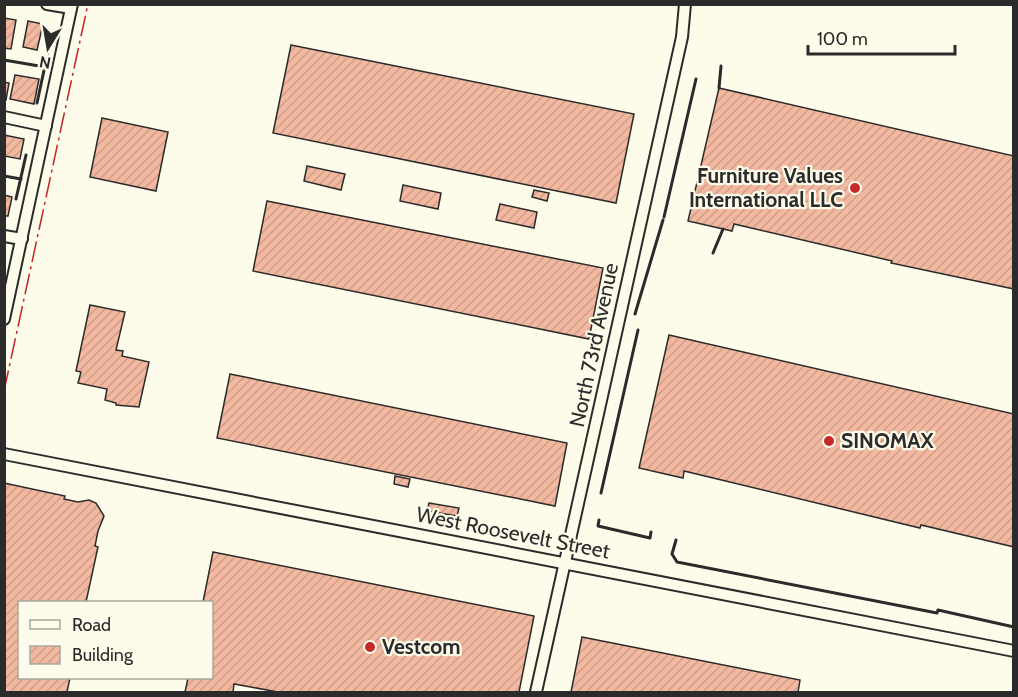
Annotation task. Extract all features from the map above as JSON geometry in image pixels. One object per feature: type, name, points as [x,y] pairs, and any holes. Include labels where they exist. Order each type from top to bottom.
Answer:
[{"type":"street","points":[[4,319],[72,6],[47,4]]},
{"type":"street","name":"North 73rd Avenue","points":[[536,693],[682,37],[685,4]]},
{"type":"street","points":[[4,117],[46,126]]},
{"type":"street","points":[[4,236],[22,239]]},
{"type":"street","name":"West Roosevelt Street","points":[[4,454],[1014,651]]},
{"type":"building","points":[[4,18],[16,20],[11,49],[4,48]]},
{"type":"building","points":[[28,21],[43,24],[37,50],[23,47]]},
{"type":"building","points":[[291,45],[634,114],[616,203],[273,133]]},
{"type":"building","points":[[15,75],[39,79],[34,104],[10,99]]},
{"type":"building","points":[[4,82],[9,83],[6,100],[4,100]]},
{"type":"building","name":"Furniture Values International LLC","points":[[719,88],[1014,156],[1014,289],[891,263],[892,261],[734,224],[732,231],[688,221]]},
{"type":"building","points":[[102,118],[168,132],[156,191],[90,177]]},
{"type":"building","points":[[4,135],[24,139],[20,159],[4,156]]},
{"type":"building","points":[[307,166],[345,174],[341,190],[304,181]]},
{"type":"building","points":[[403,185],[441,193],[438,209],[400,201]]},
{"type":"building","points":[[534,190],[549,193],[547,201],[532,197]]},
{"type":"building","points":[[4,195],[12,197],[8,216],[4,216]]},
{"type":"building","points":[[267,201],[603,268],[589,339],[253,271]]},
{"type":"building","points":[[500,204],[537,212],[534,228],[496,220]]},
{"type":"building","points":[[90,305],[125,312],[116,350],[123,351],[122,356],[149,362],[139,407],[116,405],[116,403],[105,400],[107,389],[78,383],[81,372],[76,371]]},
{"type":"building","name":"SINOMAX","points":[[669,335],[1014,414],[1014,547],[921,525],[920,528],[684,471],[683,478],[639,468]]},
{"type":"building","points":[[230,374],[567,443],[555,506],[217,438]]},
{"type":"building","points":[[395,476],[410,479],[408,487],[394,484]]},
{"type":"building","points":[[4,483],[65,496],[64,499],[78,502],[89,500],[96,503],[104,516],[98,531],[95,546],[98,547],[86,601],[18,601],[18,679],[70,679],[67,692],[4,692]]},
{"type":"building","points":[[429,503],[459,508],[457,516],[427,511]]},
{"type":"building","name":"Vestcom","points":[[213,552],[534,616],[519,692],[278,692],[234,684],[233,692],[185,692],[188,679],[213,679],[213,601],[203,601]]},
{"type":"building","points":[[582,637],[800,680],[798,692],[571,692]]},
{"type":"wall","points":[[37,103],[52,33]]},
{"type":"wall","points":[[4,60],[45,67]]},
{"type":"wall","points":[[719,88],[721,66]]},
{"type":"wall","points":[[664,217],[696,79]]},
{"type":"wall","points":[[16,199],[26,155]]},
{"type":"wall","points":[[4,176],[21,179]]},
{"type":"wall","points":[[635,314],[663,220]]},
{"type":"wall","points":[[713,253],[723,229]]},
{"type":"wall","points":[[601,493],[638,330]]},
{"type":"wall","points":[[599,520],[598,526],[650,538],[651,532]]},
{"type":"wall","points":[[676,540],[672,554],[677,562],[937,613],[938,610],[1014,627]]},
{"type":"power","points":[[4,391],[88,4]]},
{"type":"place","name":"Furniture Values International LLC","points":[[855,188]]},
{"type":"place","name":"SINOMAX","points":[[829,441]]},
{"type":"place","name":"Vestcom","points":[[370,647]]}]
